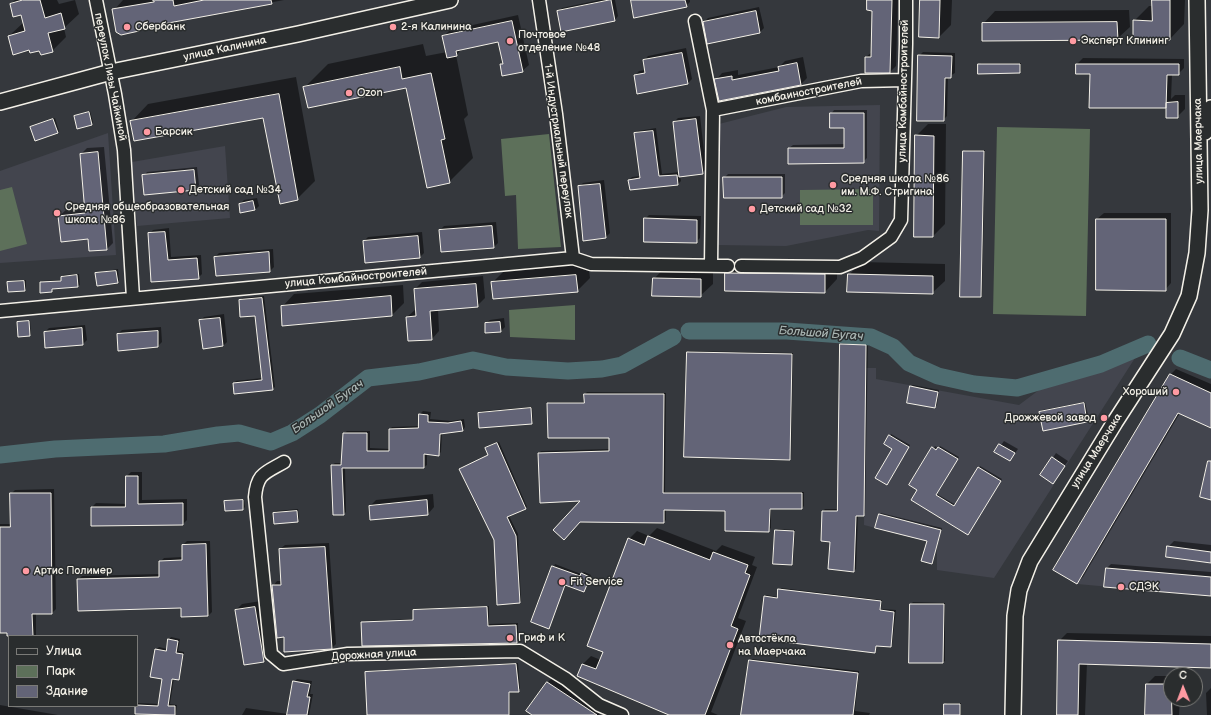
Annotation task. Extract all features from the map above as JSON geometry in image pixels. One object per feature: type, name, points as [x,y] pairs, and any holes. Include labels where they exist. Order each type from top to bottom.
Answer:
[{"type":"main road","name":"улица Калинина","points":[[0,102],[111,72],[298,34],[450,0]]},
{"type":"main road","name":"улица Маерчака","points":[[1013,715],[1015,616],[1019,590],[1030,561],[1115,422],[1172,334],[1189,296],[1197,253],[1200,210],[1201,148],[1197,57],[1197,0]]},
{"type":"main road","points":[[1201,148],[1211,108]]},
{"type":"street","name":"переулок Лизы Чайкиной","points":[[96,0],[111,72],[124,150],[133,298]]},
{"type":"street","name":"1-й Индустриальный переулок","points":[[539,0],[556,114],[573,258]]},
{"type":"street","name":"улица Комбайностроителей","points":[[741,266],[840,267],[862,258],[891,237],[901,220],[906,0]]},
{"type":"street","points":[[695,21],[713,110],[711,265]]},
{"type":"street","name":"комбаиностроителей","points":[[713,110],[861,81],[905,80]]},
{"type":"street","name":"улица Комбайностроителей","points":[[0,311],[573,258],[591,264],[728,266]]},
{"type":"street","name":"Дорожная улица","points":[[284,462],[262,475],[256,483],[255,497],[271,654],[283,664],[348,654],[520,651],[566,679],[599,705],[622,715]]},
{"type":"shaded area","points":[[880,105],[879,231],[868,230],[786,246],[717,245],[719,124],[786,107]]},
{"type":"shaded area","name":"Средняя общеобразовательная школа №86","points":[[108,133],[116,255],[0,263],[0,171]]},
{"type":"shaded area","name":"Детский сад №34","points":[[225,146],[230,218],[137,226],[132,162]]},
{"type":"shaded area","points":[[1135,358],[994,578],[937,570],[937,544],[864,525],[866,368],[876,368],[876,379],[1019,405],[1047,384]]},
{"type":"shaded area","points":[[1169,374],[1211,393],[1211,596],[1077,584],[1053,570]]},
{"type":"green space","points":[[997,127],[1090,129],[1086,316],[993,314]]},
{"type":"green space","points":[[549,134],[561,247],[518,249],[516,195],[505,196],[501,139]]},
{"type":"green space","points":[[12,187],[27,244],[0,251],[0,190]]},
{"type":"green space","points":[[873,189],[873,225],[800,225],[800,190]]},
{"type":"green space","points":[[575,305],[575,340],[510,337],[509,310]]},
{"type":"building","points":[[23,0],[40,0],[45,18],[61,13],[65,29],[48,33],[53,52],[41,55],[39,51],[30,53],[29,50],[13,55],[8,36],[25,31],[21,15],[13,17],[10,4]]},
{"type":"building","points":[[153,0],[173,0],[174,6],[204,0],[271,0],[272,4],[141,28],[139,31],[121,35],[116,32],[112,9],[154,2]]},
{"type":"building","points":[[611,0],[615,21],[561,32],[557,11]]},
{"type":"building","points":[[631,0],[685,0],[687,7],[634,18]]},
{"type":"building","points":[[867,0],[892,0],[890,73],[865,73],[865,57],[871,57],[872,11],[867,10]]},
{"type":"building","points":[[920,0],[940,0],[939,38],[919,37]]},
{"type":"building","points":[[1152,0],[1170,0],[1170,40],[1133,40],[1133,20],[1152,21]]},
{"type":"building","points":[[756,11],[760,33],[707,44],[703,22]]},
{"type":"building","points":[[512,21],[523,72],[502,76],[500,64],[503,64],[498,42],[456,51],[457,56],[447,58],[442,36]]},
{"type":"building","points":[[1117,22],[1118,40],[982,41],[982,23]]},
{"type":"building","points":[[682,53],[688,84],[637,94],[634,75],[645,73],[643,60]]},
{"type":"building","points":[[918,55],[952,56],[951,78],[945,78],[944,121],[917,121]]},
{"type":"building","points":[[797,63],[801,85],[719,101],[714,79],[732,76],[732,80],[779,71],[778,67]]},
{"type":"building","points":[[978,64],[1020,64],[1020,73],[978,74]]},
{"type":"building","points":[[1076,64],[1179,64],[1179,75],[1167,75],[1166,108],[1089,108],[1090,74],[1076,74]]},
{"type":"building","points":[[400,67],[402,79],[431,73],[445,139],[441,140],[450,183],[427,188],[406,88],[308,108],[303,87]]},
{"type":"building","points":[[279,94],[298,200],[280,204],[263,118],[134,141],[130,121]]},
{"type":"building","points":[[1178,102],[1178,118],[1166,118],[1166,103]]},
{"type":"building","points":[[89,112],[92,125],[77,129],[74,116]]},
{"type":"building","points":[[830,113],[864,113],[864,163],[788,164],[788,148],[844,148],[844,128],[830,128]]},
{"type":"building","points":[[53,119],[58,133],[35,141],[30,127]]},
{"type":"building","points":[[696,119],[703,174],[679,177],[673,122]]},
{"type":"building","points":[[653,131],[659,176],[677,175],[678,185],[630,190],[628,180],[640,178],[634,133]]},
{"type":"building","points":[[915,135],[934,136],[933,237],[914,237]]},
{"type":"building","points":[[963,151],[984,151],[981,297],[960,297]]},
{"type":"building","points":[[98,152],[107,250],[89,251],[88,239],[61,242],[58,216],[85,213],[80,154]]},
{"type":"building","points":[[194,170],[196,190],[144,195],[142,175]]},
{"type":"building","points":[[723,177],[782,177],[782,198],[724,198]]},
{"type":"building","points":[[600,184],[606,238],[583,241],[578,186]]},
{"type":"building","points":[[253,201],[255,210],[240,213],[239,204]]},
{"type":"building","points":[[644,218],[697,220],[697,243],[644,242]]},
{"type":"building","points":[[1096,219],[1166,219],[1166,291],[1096,290]]},
{"type":"building","points":[[492,226],[494,248],[441,252],[439,230]]},
{"type":"building","points":[[165,232],[168,260],[197,258],[199,279],[151,282],[148,233]]},
{"type":"building","points":[[418,236],[420,258],[365,263],[363,241]]},
{"type":"building","points":[[269,252],[270,272],[216,276],[214,257]]},
{"type":"building","points":[[116,271],[118,283],[97,286],[95,273]]},
{"type":"building","points":[[725,273],[825,274],[825,293],[725,291]]},
{"type":"building","points":[[848,274],[933,276],[933,294],[847,292]]},
{"type":"building","points":[[77,275],[78,287],[52,289],[52,292],[40,293],[40,282],[61,281],[61,277]]},
{"type":"building","points":[[576,275],[578,292],[493,299],[491,282]]},
{"type":"building","points":[[653,278],[701,279],[701,297],[652,296]]},
{"type":"building","points":[[24,281],[25,291],[8,292],[7,282]]},
{"type":"building","points":[[476,284],[478,307],[430,311],[432,340],[408,341],[406,317],[416,316],[414,289]]},
{"type":"building","points":[[391,296],[392,316],[282,326],[281,306]]},
{"type":"building","points":[[262,298],[273,390],[234,394],[233,383],[262,380],[255,316],[240,317],[239,300]]},
{"type":"building","points":[[220,318],[223,346],[203,349],[199,320]]},
{"type":"building","points":[[29,321],[30,336],[18,337],[17,322]]},
{"type":"building","points":[[500,322],[501,332],[485,333],[485,323]]},
{"type":"building","points":[[82,328],[83,345],[45,348],[44,332]]},
{"type":"building","points":[[158,331],[158,347],[118,351],[117,334]]},
{"type":"building","points":[[840,344],[866,345],[864,516],[856,516],[854,572],[828,569],[830,542],[821,541],[822,511],[837,511]]},
{"type":"building","points":[[687,352],[792,354],[790,460],[684,457]]},
{"type":"building","points":[[1170,374],[1211,393],[1211,428],[1178,413],[1077,584],[1053,570]]},
{"type":"building","points":[[910,386],[938,392],[935,408],[907,403]]},
{"type":"building","points":[[584,394],[664,394],[663,493],[802,493],[802,509],[770,509],[769,532],[725,531],[725,511],[664,510],[664,523],[580,522],[564,540],[553,530],[580,501],[540,503],[538,453],[609,451],[609,438],[548,438],[547,403],[584,403]]},
{"type":"building","points":[[1084,403],[1087,422],[1043,431],[1039,412]]},
{"type":"building","points":[[531,408],[532,424],[479,428],[478,413]]},
{"type":"building","points":[[419,414],[428,415],[428,422],[448,423],[461,421],[463,431],[440,434],[439,456],[424,454],[424,468],[342,468],[344,515],[333,515],[331,465],[341,465],[343,433],[367,433],[367,451],[389,451],[389,429],[418,428]]},
{"type":"building","points":[[889,435],[909,447],[887,485],[875,478],[892,449],[884,444]]},
{"type":"building","points":[[497,443],[526,509],[507,517],[516,536],[520,603],[497,605],[494,540],[459,469],[488,455],[485,448]]},
{"type":"building","points":[[999,444],[1015,453],[1010,461],[994,452]]},
{"type":"building","points":[[932,447],[936,450],[938,447],[958,459],[936,495],[954,506],[978,467],[1001,481],[968,535],[911,500],[917,490],[909,485]]},
{"type":"building","points":[[1052,457],[1065,466],[1053,484],[1040,475]]},
{"type":"building","points":[[1208,461],[1211,461],[1211,500],[1200,497]]},
{"type":"building","points":[[126,476],[138,476],[138,504],[183,503],[183,525],[91,526],[91,507],[125,507]]},
{"type":"building","name":"Артис Полимер","points":[[10,493],[51,493],[52,614],[32,614],[33,635],[7,636],[7,633],[0,633],[0,527],[10,527]]},
{"type":"building","points":[[243,500],[243,510],[225,511],[224,501]]},
{"type":"building","points":[[427,500],[428,515],[370,520],[369,506]]},
{"type":"building","points":[[297,511],[298,522],[274,524],[273,513]]},
{"type":"building","points":[[879,514],[941,530],[932,564],[921,561],[927,541],[875,528]]},
{"type":"building","points":[[775,530],[794,531],[792,565],[773,564]]},
{"type":"building","points":[[648,536],[710,560],[713,552],[748,565],[745,573],[750,575],[731,626],[738,629],[705,715],[669,715],[577,676],[582,664],[596,669],[603,652],[587,646],[628,538],[644,545]]},
{"type":"building","points":[[206,544],[208,616],[181,617],[181,608],[78,611],[77,579],[159,577],[159,561],[182,560],[182,545]]},
{"type":"building","points":[[1167,546],[1211,552],[1211,563],[1166,557]]},
{"type":"building","points":[[325,547],[332,649],[284,652],[284,637],[277,638],[272,585],[281,585],[279,549]]},
{"type":"building","points":[[552,566],[580,576],[581,573],[590,577],[584,592],[565,585],[549,629],[531,622]]},
{"type":"building","points":[[1106,568],[1211,577],[1211,596],[1104,587]]},
{"type":"building","points":[[778,589],[881,601],[880,610],[894,612],[891,647],[876,646],[875,653],[759,639],[764,596],[777,598]]},
{"type":"building","points":[[910,604],[944,604],[943,663],[909,663]]},
{"type":"building","points":[[255,607],[264,662],[244,665],[235,610]]},
{"type":"building","points":[[487,607],[488,626],[516,625],[517,643],[362,646],[361,622],[413,620],[413,610]]},
{"type":"building","points":[[168,639],[178,641],[176,653],[183,654],[179,680],[172,679],[168,706],[175,706],[175,715],[135,714],[135,707],[138,707],[138,705],[158,706],[162,679],[150,677],[155,649],[166,651]]},
{"type":"building","points":[[1058,640],[1211,644],[1211,668],[1079,664],[1078,715],[1057,715]]},
{"type":"building","points":[[749,660],[858,673],[853,715],[741,715]]},
{"type":"building","points":[[516,664],[519,692],[509,692],[509,715],[367,715],[365,672]]},
{"type":"building","points":[[293,681],[310,684],[307,697],[310,697],[307,715],[287,715]]},
{"type":"building","points":[[547,682],[597,715],[532,715],[526,711]]},
{"type":"building","points":[[1146,684],[1163,684],[1163,707],[1172,707],[1172,715],[1145,715]]},
{"type":"building","points":[[944,704],[960,704],[960,715],[944,715]]},
{"type":"waterway","name":"Большой Бугач","points":[[689,331],[787,331],[871,337],[893,347],[909,363],[938,376],[974,384],[1017,388],[1101,364],[1148,344]]},
{"type":"waterway","name":"Большой Бугач","points":[[0,455],[55,449],[164,444],[239,433],[271,442],[292,433],[320,415],[368,378],[419,372],[473,360],[506,367],[568,371],[602,369],[622,365],[673,337]]},
{"type":"waterway","name":"Большой Бугач","points":[[1180,358],[1211,370]]},
{"type":"place","name":"Сбербанк","points":[[127,27]]},
{"type":"place","name":"2-я Калинина","points":[[393,27]]},
{"type":"place","name":"Почтовое отделение №48","points":[[510,41]]},
{"type":"place","name":"Эксперт Клининг","points":[[1073,41]]},
{"type":"place","name":"Ozon","points":[[349,93]]},
{"type":"place","name":"Барсик","points":[[147,132]]},
{"type":"place","name":"Средняя школа №86 им. М.Ф. Стригина","points":[[833,185]]},
{"type":"place","name":"Детский сад №34","points":[[181,190]]},
{"type":"place","name":"Детский сад №32","points":[[752,209]]},
{"type":"place","name":"Средняя общеобразовательная школа №86","points":[[57,213]]},
{"type":"place","name":"Хороший","points":[[1176,392]]},
{"type":"place","name":"Дрожжевой завод","points":[[1104,418]]},
{"type":"place","name":"Артис Полимер","points":[[26,571]]},
{"type":"place","name":"Fit Service","points":[[562,582]]},
{"type":"place","name":"СДЭК","points":[[1121,587]]},
{"type":"place","name":"Гриф и К","points":[[510,638]]},
{"type":"place","name":"Автостёкла на Маерчака","points":[[730,645]]}]
